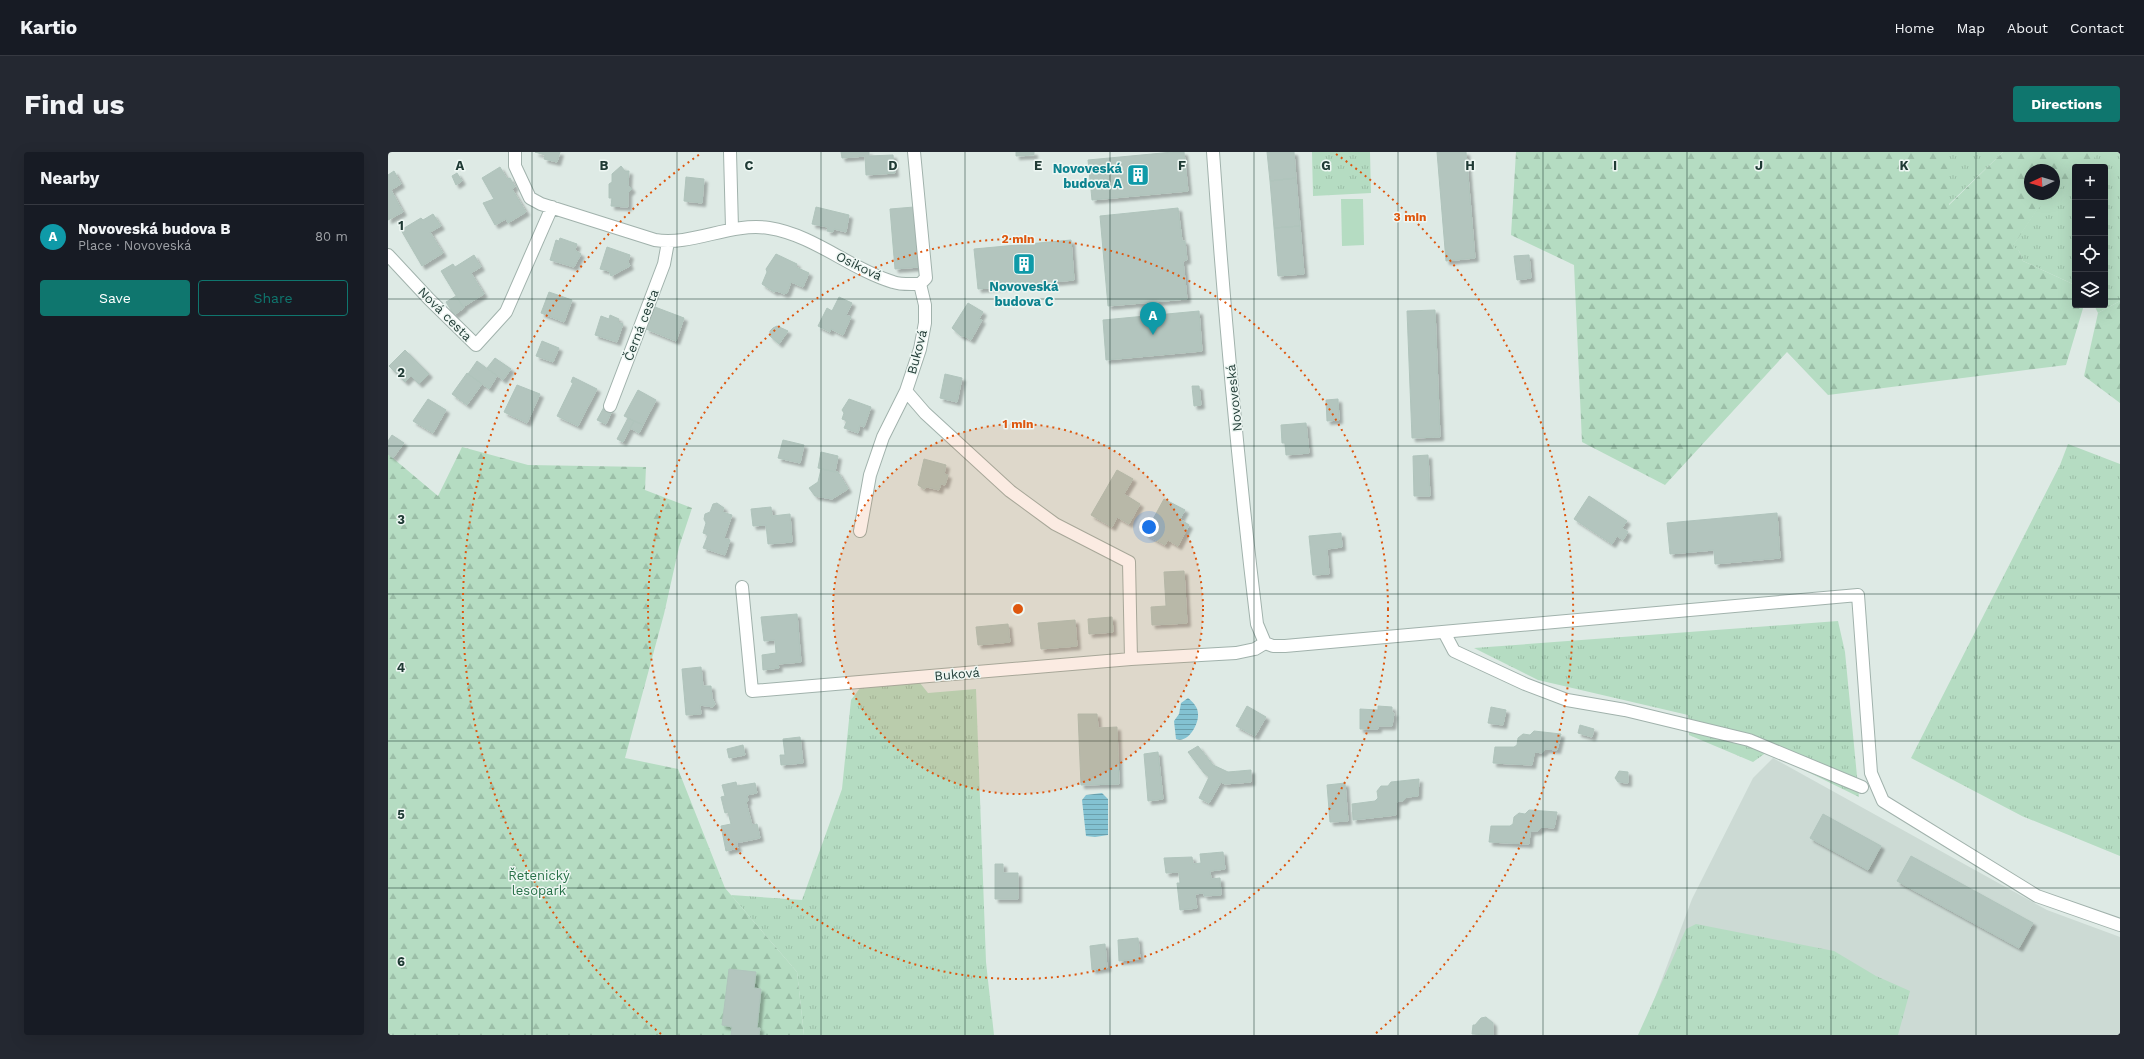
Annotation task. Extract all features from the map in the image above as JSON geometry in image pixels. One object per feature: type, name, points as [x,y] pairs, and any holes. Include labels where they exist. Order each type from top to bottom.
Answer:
[{"type":"street","points":[[506,152],[515,166],[530,198],[552,207],[655,240],[668,242]]},
{"type":"street","points":[[515,152],[515,166]]},
{"type":"street","points":[[730,152],[732,228]]},
{"type":"street","points":[[914,152],[926,278],[920,284]]},
{"type":"street","name":"Novoveská","points":[[1214,152],[1225,315],[1242,486],[1257,624],[1265,642]]},
{"type":"street","name":"Nová cesta","points":[[388,255],[429,299],[476,345],[506,312],[552,207]]},
{"type":"street","name":"Osiková","points":[[668,242],[732,228],[750,226],[794,234],[894,283],[920,284]]},
{"type":"street","name":"Černá cesta","points":[[610,406],[664,264],[668,242]]},
{"type":"street","name":"Buková","points":[[860,531],[870,476],[882,437],[906,391],[920,349],[925,323],[925,305],[920,284]]},
{"type":"street","points":[[906,391],[925,413],[1010,491],[1055,524],[1129,562],[1131,659]]},
{"type":"street","name":"Buková","points":[[742,586],[752,692],[1131,659],[1242,652],[1255,649],[1265,642]]},
{"type":"street","points":[[1265,642],[1273,646],[1285,646],[1858,595],[1871,773],[1883,801],[2037,896],[2120,925]]},
{"type":"street","points":[[1444,632],[1454,651],[1525,684],[1567,700],[1625,710],[1749,740],[1862,787]]},
{"type":"shaded area","points":[[1773,758],[2047,910],[2120,937],[2120,1035],[1641,1035],[1692,899],[1753,778]]},
{"type":"green space","points":[[1312,152],[1370,152],[1371,193],[1313,196]]},
{"type":"green space","points":[[1516,152],[1949,152],[1949,205],[2003,152],[2100,152],[2088,164],[2072,164],[2072,179],[2060,188],[2060,164],[2024,164],[2024,200],[2047,200],[2037,210],[2013,246],[2019,251],[2023,261],[2072,284],[2072,308],[2083,308],[2066,365],[1828,395],[1787,352],[1665,485],[1582,442],[1574,265],[1511,235]]},
{"type":"green space","points":[[1949,152],[2003,152],[1948,205]]},
{"type":"green space","points":[[2091,152],[2120,152],[2120,301],[2108,308],[2108,164],[2078,164]]},
{"type":"green space","points":[[2072,170],[2072,284],[2023,261],[2019,251],[2012,247],[2043,200],[2060,200],[2060,181]]},
{"type":"green space","points":[[1341,199],[1363,199],[1364,245],[1342,246]]},
{"type":"green space","points":[[2120,301],[2120,403],[2084,376],[2098,313]]},
{"type":"green space","points":[[2096,308],[2107,308],[2098,313]]},
{"type":"green space","points":[[2068,444],[2120,464],[2120,856],[2022,816],[1911,758],[2060,465]]},
{"type":"green space","name":"Řetenický lesopark","points":[[462,447],[528,465],[646,467],[645,490],[692,508],[679,547],[664,614],[625,758],[678,769],[725,888],[797,972],[804,1035],[388,1035],[388,454],[438,496]]},
{"type":"green space","points":[[1838,621],[1845,652],[1859,797],[1767,752],[1753,762],[1689,735],[1688,715],[1538,680],[1474,648]]},
{"type":"green space","points":[[920,683],[928,693],[976,689],[986,962],[994,1035],[804,1035],[797,972],[731,895],[802,900],[842,789],[851,700],[860,688]]},
{"type":"green space","points":[[1696,924],[1834,951],[1876,976],[1910,991],[1898,1035],[1638,1035],[1686,929]]},
{"type":"water","points":[[1188,698],[1197,709],[1198,718],[1192,732],[1185,739],[1180,740],[1176,739],[1174,721],[1179,714],[1181,703]]},
{"type":"water","points":[[1102,793],[1108,799],[1108,835],[1095,837],[1086,836],[1082,800],[1086,795]]},
{"type":"building","points":[[535,152],[560,152],[557,162],[544,159],[545,155]]},
{"type":"building","points":[[841,152],[869,152],[869,156],[893,155],[895,173],[866,175],[865,156],[842,158]]},
{"type":"building","points":[[1016,152],[1034,152],[1034,155],[1016,156]]},
{"type":"building","name":"Novoveská budova A","points":[[1184,152],[1188,191],[1092,200],[1088,160]]},
{"type":"building","points":[[1267,152],[1294,152],[1296,178],[1270,181]]},
{"type":"building","points":[[1437,152],[1466,152],[1475,258],[1446,261]]},
{"type":"building","points":[[621,166],[625,171],[629,171],[628,185],[632,189],[628,193],[628,207],[611,206],[612,198],[609,198],[609,184],[612,182],[612,174]]},
{"type":"building","points":[[500,167],[507,179],[510,178],[515,187],[512,189],[526,212],[508,223],[506,219],[495,225],[483,203],[494,199],[482,178]]},
{"type":"building","points":[[394,171],[401,184],[391,190],[403,212],[388,220],[388,175]]},
{"type":"building","points":[[457,173],[462,181],[456,185],[452,176]]},
{"type":"building","points":[[686,177],[704,179],[702,203],[684,201]]},
{"type":"building","points":[[1296,178],[1300,226],[1274,228],[1270,181]]},
{"type":"building","points":[[816,207],[849,215],[846,232],[834,229],[833,232],[827,231],[828,227],[812,224]]},
{"type":"building","points":[[914,207],[919,267],[895,269],[890,209]]},
{"type":"building","points":[[1178,208],[1182,241],[1185,241],[1187,260],[1183,261],[1187,299],[1108,306],[1100,216]]},
{"type":"building","points":[[433,214],[441,226],[430,232],[443,253],[422,266],[401,230],[421,218],[423,220]]},
{"type":"building","points":[[1300,226],[1304,274],[1278,276],[1274,228]]},
{"type":"building","points":[[560,238],[577,244],[575,250],[581,254],[574,267],[550,260],[556,240],[559,241]]},
{"type":"building","name":"Novoveská budova C","points":[[1071,240],[1074,280],[978,289],[974,249]]},
{"type":"building","points":[[607,247],[630,255],[628,262],[630,266],[611,276],[609,271],[600,269]]},
{"type":"building","points":[[776,254],[797,264],[796,267],[809,273],[803,287],[791,282],[787,293],[784,294],[777,291],[774,292],[762,284],[767,272],[766,269]]},
{"type":"building","points":[[474,255],[481,267],[471,273],[484,294],[463,307],[441,271],[453,264],[455,267]]},
{"type":"building","points":[[1529,255],[1531,278],[1517,280],[1514,256]]},
{"type":"building","points":[[549,292],[572,300],[564,322],[541,313]]},
{"type":"building","points":[[456,296],[464,308],[454,315],[446,302]]},
{"type":"building","points":[[839,297],[852,303],[846,315],[851,317],[843,335],[831,329],[830,332],[818,326],[827,308],[832,311]]},
{"type":"building","points":[[968,303],[983,312],[979,319],[982,320],[971,340],[961,336],[952,328]]},
{"type":"building","points":[[655,307],[684,318],[676,341],[646,329]]},
{"type":"building","points":[[1435,310],[1440,437],[1412,438],[1407,311]]},
{"type":"building","points":[[1199,311],[1202,351],[1106,360],[1103,320]]},
{"type":"building","points":[[610,315],[619,319],[618,322],[623,324],[617,342],[595,335],[601,316],[609,319]]},
{"type":"building","points":[[777,326],[788,331],[779,344],[770,336],[770,331]]},
{"type":"building","points":[[542,341],[559,348],[553,362],[536,356]]},
{"type":"building","points":[[405,350],[429,374],[419,384],[411,376],[405,382],[389,366]]},
{"type":"building","points":[[495,358],[511,369],[503,380],[487,368]]},
{"type":"building","points":[[477,361],[497,376],[489,389],[468,374]]},
{"type":"building","points":[[467,373],[482,384],[467,405],[452,394]]},
{"type":"building","points":[[945,374],[962,378],[957,402],[940,398]]},
{"type":"building","points":[[573,377],[597,389],[578,426],[557,416],[573,383],[571,382]]},
{"type":"building","points":[[517,385],[540,394],[527,423],[504,412]]},
{"type":"building","points":[[1192,386],[1199,386],[1201,405],[1194,406]]},
{"type":"building","points":[[638,390],[656,400],[643,425],[624,416]]},
{"type":"building","points":[[428,399],[446,410],[433,433],[413,421]]},
{"type":"building","points":[[849,399],[871,407],[864,427],[860,425],[858,433],[844,428],[847,421],[842,419],[844,413],[842,410]]},
{"type":"building","points":[[1338,399],[1339,420],[1327,421],[1326,400]]},
{"type":"building","points":[[604,407],[612,411],[606,424],[597,420]]},
{"type":"building","points":[[628,418],[634,421],[623,442],[617,439]]},
{"type":"building","points":[[634,421],[643,425],[639,433],[630,428]]},
{"type":"building","points":[[1306,423],[1309,453],[1286,455],[1285,443],[1282,443],[1281,425]]},
{"type":"building","points":[[392,435],[404,443],[393,458],[388,454],[388,441]]},
{"type":"building","points":[[783,440],[804,445],[800,463],[778,458]]},
{"type":"building","points":[[821,452],[838,456],[835,472],[818,468]]},
{"type":"building","points":[[1428,455],[1430,496],[1414,496],[1413,456]]},
{"type":"building","points":[[924,459],[946,465],[944,474],[948,475],[945,485],[941,484],[939,490],[927,487],[924,489],[918,485]]},
{"type":"building","points":[[821,469],[838,472],[848,489],[832,499],[815,496],[809,488],[818,482]]},
{"type":"building","points":[[1117,470],[1133,479],[1124,494],[1140,504],[1129,524],[1117,517],[1112,527],[1091,515]]},
{"type":"building","points":[[1589,496],[1627,521],[1622,528],[1628,532],[1623,540],[1617,536],[1612,544],[1574,519]]},
{"type":"building","points":[[1164,499],[1185,510],[1180,519],[1189,525],[1178,546],[1168,540],[1165,545],[1145,534]]},
{"type":"building","points":[[717,503],[724,508],[722,512],[732,515],[724,538],[730,540],[725,555],[703,548],[708,535],[703,533],[706,523],[704,519],[705,514],[710,512],[713,504]]},
{"type":"building","points":[[771,507],[772,516],[790,514],[792,542],[768,544],[766,525],[753,526],[751,509]]},
{"type":"building","points":[[1777,513],[1780,558],[1715,564],[1714,550],[1670,554],[1667,523]]},
{"type":"building","points":[[1341,533],[1342,547],[1327,549],[1329,574],[1313,575],[1309,536]]},
{"type":"building","points":[[1184,571],[1187,623],[1152,625],[1151,607],[1166,606],[1164,572]]},
{"type":"building","points":[[797,614],[801,662],[778,664],[779,668],[763,670],[762,655],[776,653],[775,640],[764,641],[761,617]]},
{"type":"building","points":[[1112,617],[1113,632],[1089,634],[1088,619]]},
{"type":"building","points":[[1075,620],[1077,646],[1041,649],[1038,623]]},
{"type":"building","points":[[1008,624],[1010,642],[978,645],[976,627]]},
{"type":"building","points":[[701,667],[703,686],[711,686],[712,698],[715,704],[713,707],[700,705],[701,714],[686,715],[682,669]]},
{"type":"building","points":[[1247,706],[1266,717],[1255,736],[1236,726]]},
{"type":"building","points":[[1378,706],[1392,707],[1392,713],[1394,713],[1392,726],[1378,726],[1378,729],[1360,729],[1360,709],[1378,710]]},
{"type":"building","points":[[1491,707],[1506,710],[1503,725],[1488,723]]},
{"type":"building","points":[[1078,714],[1097,714],[1098,728],[1117,727],[1119,784],[1081,785]]},
{"type":"building","points":[[1580,725],[1594,729],[1592,737],[1578,733]]},
{"type":"building","points":[[1534,731],[1561,734],[1557,750],[1546,749],[1542,753],[1536,752],[1534,754],[1532,765],[1493,763],[1495,747],[1514,747],[1517,745],[1518,738],[1523,734],[1530,735]]},
{"type":"building","points":[[800,737],[803,763],[781,765],[780,755],[785,755],[783,739]]},
{"type":"building","points":[[743,745],[745,755],[729,758],[727,749]]},
{"type":"building","points":[[1198,746],[1213,765],[1228,772],[1251,770],[1251,782],[1225,784],[1221,782],[1209,803],[1199,798],[1209,777],[1204,773],[1188,752]]},
{"type":"building","points":[[1158,752],[1163,799],[1148,801],[1144,754]]},
{"type":"building","points":[[1619,771],[1628,772],[1628,783],[1618,782],[1615,778]]},
{"type":"building","points":[[1419,779],[1418,796],[1407,797],[1403,801],[1398,801],[1396,804],[1396,815],[1353,820],[1352,804],[1375,801],[1378,798],[1377,791],[1381,786],[1388,786],[1391,782]]},
{"type":"building","points":[[736,782],[737,786],[755,783],[757,793],[747,795],[748,801],[746,802],[752,825],[757,824],[760,838],[736,843],[738,848],[726,851],[721,826],[731,824],[728,812],[725,813],[721,797],[725,796],[722,785]]},
{"type":"building","points":[[1345,783],[1348,821],[1330,822],[1327,785]]},
{"type":"building","points":[[1529,810],[1557,812],[1554,828],[1542,827],[1538,831],[1532,831],[1530,833],[1529,844],[1489,842],[1491,826],[1510,826],[1513,824],[1514,817],[1519,813],[1525,814]]},
{"type":"building","points":[[1823,814],[1881,846],[1868,870],[1810,838]]},
{"type":"building","points":[[1223,852],[1225,869],[1210,871],[1211,879],[1220,878],[1221,895],[1204,896],[1204,893],[1195,894],[1197,908],[1180,910],[1177,883],[1180,883],[1179,872],[1166,873],[1164,858],[1192,857],[1193,864],[1201,863],[1200,854]]},
{"type":"building","points":[[1911,856],[2033,923],[2019,948],[1897,881]]},
{"type":"building","points":[[995,864],[1003,864],[1003,873],[1018,873],[1018,899],[995,899]]},
{"type":"building","points":[[1138,938],[1140,959],[1119,961],[1118,940]]},
{"type":"building","points":[[1105,944],[1107,968],[1092,970],[1090,946]]},
{"type":"building","points":[[729,969],[756,972],[754,988],[761,989],[757,1028],[760,1028],[759,1035],[731,1035],[732,1027],[722,1025]]},
{"type":"building","points":[[1486,1017],[1493,1023],[1493,1035],[1472,1034],[1473,1025],[1475,1025],[1481,1018]]},
{"type":"place","name":"Novoveská budova A","points":[[1138,175]]},
{"type":"place","name":"Novoveská budova C","points":[[1024,264]]},
{"type":"place","name":"Novoveská budova B","points":[[1153,335]]}]
